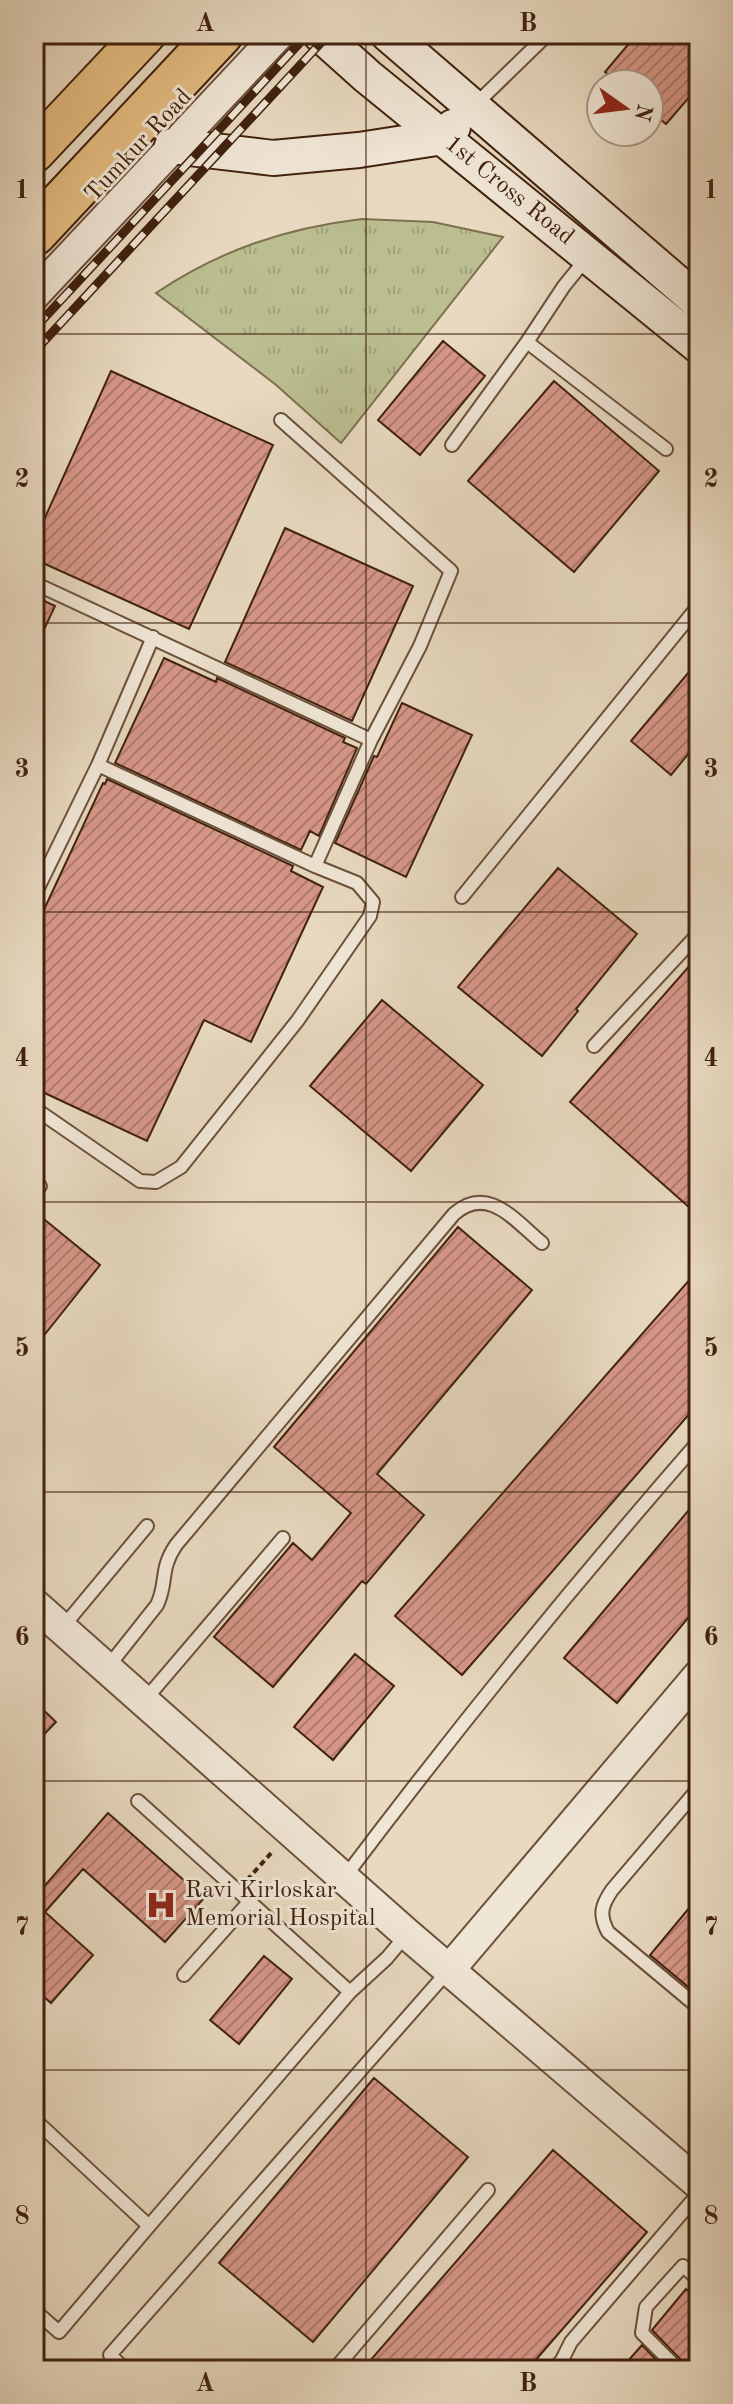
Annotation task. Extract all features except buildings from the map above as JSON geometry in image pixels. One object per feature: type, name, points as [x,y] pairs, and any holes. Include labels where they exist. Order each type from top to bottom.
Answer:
[{"type":"highway","points":[[34,152],[145,34]]},
{"type":"highway","points":[[34,193],[183,34]]},
{"type":"highway","points":[[34,233],[220,34]]},
{"type":"highway","name":"Tumkur Road","points":[[34,258],[245,34]]},
{"type":"main road","name":"1st Cross Road","points":[[320,34],[368,77],[699,346]]},
{"type":"main road","name":"1st Cross Road","points":[[388,34],[699,302]]},
{"type":"main road","points":[[172,146],[273,158],[359,150],[443,137],[473,108]]},
{"type":"street","points":[[34,132],[125,34]]},
{"type":"street","points":[[34,295],[279,34]]},
{"type":"street","points":[[34,1604],[407,1934],[699,2184]]},
{"type":"street","points":[[449,1970],[699,1675]]},
{"type":"lane","points":[[473,108],[548,34]]},
{"type":"lane","points":[[452,445],[588,256]]},
{"type":"lane","points":[[527,342],[666,449]]},
{"type":"lane","points":[[281,420],[451,571],[420,646],[371,740],[315,866]]},
{"type":"lane","points":[[34,583],[371,740]]},
{"type":"lane","points":[[462,897],[699,605]]},
{"type":"lane","points":[[34,896],[98,765],[153,637]]},
{"type":"lane","points":[[34,1108],[140,1181],[156,1182],[181,1167],[298,1020],[370,916],[373,902],[357,883],[98,765]]},
{"type":"lane","points":[[594,1046],[699,933]]},
{"type":"lane","points":[[107,1668],[157,1605],[162,1596],[163,1570],[176,1545],[454,1214],[474,1201],[485,1201],[499,1208],[542,1243]]},
{"type":"lane","points":[[344,1878],[440,1751],[699,1441]]},
{"type":"lane","points":[[62,1628],[147,1526]]},
{"type":"lane","points":[[144,1701],[283,1538]]},
{"type":"lane","points":[[698,1789],[612,1890],[603,1903],[601,1919],[608,1932],[699,2008]]},
{"type":"lane","points":[[138,1801],[350,1992]]},
{"type":"lane","points":[[184,1975],[249,1902]]},
{"type":"lane","points":[[34,2310],[59,2332],[350,1992],[387,1958],[407,1934]]},
{"type":"lane","points":[[126,2370],[110,2355],[449,1970]]},
{"type":"lane","points":[[34,2119],[149,2226]]},
{"type":"lane","points":[[334,2370],[488,2190]]},
{"type":"lane","points":[[553,2370],[571,2342],[699,2193]]},
{"type":"lane","points":[[679,2370],[642,2333],[646,2307],[683,2266],[699,2280]]},
{"type":"path","points":[[237,1891],[271,1854]]},
{"type":"green space","points":[[362,219],[433,222],[503,237],[341,443],[275,384],[156,293],[204,265],[254,243],[307,228]]},
{"type":"railway","points":[[34,329],[308,34]]},
{"type":"railway","points":[[34,352],[329,34]]},
{"type":"place","name":"Ravi Kirloskar Memorial Hospital","points":[[161,1905]]}]
